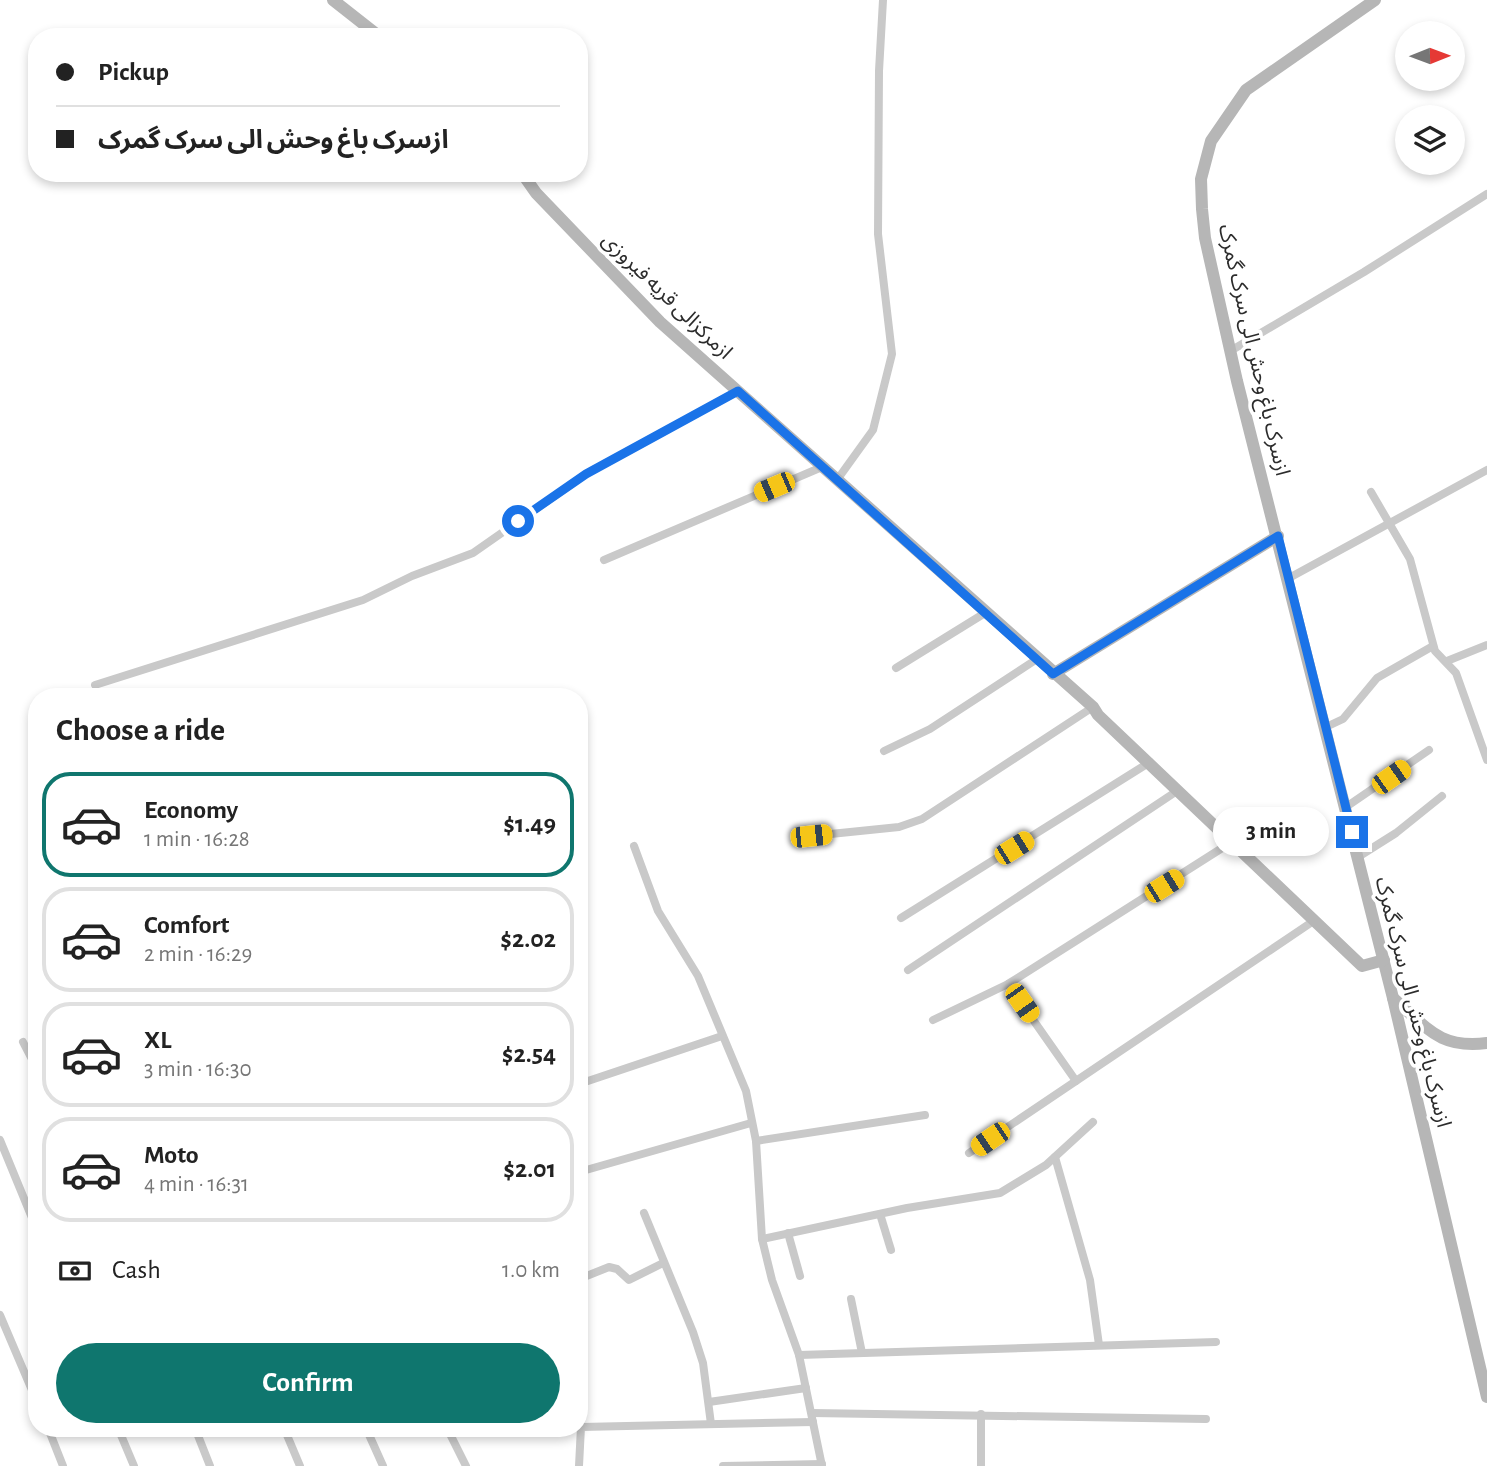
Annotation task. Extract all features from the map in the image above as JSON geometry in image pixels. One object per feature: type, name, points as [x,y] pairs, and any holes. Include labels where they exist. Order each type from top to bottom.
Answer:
[{"type":"main road","points":[[333,0],[369,28]]},
{"type":"main road","name":"ازسرک باغ وحش الی سرک گمرک","points":[[1375,0],[1246,90],[1211,141],[1202,179],[1205,238],[1384,960],[1487,1397]]},
{"type":"main road","name":"ازمرکزالی قریه فیروزی","points":[[528,182],[660,322],[1093,707],[1098,715],[1150,762],[1230,844],[1362,966],[1384,960]]},
{"type":"main road","points":[[1053,674],[1278,536]]},
{"type":"main road","points":[[1393,998],[1439,1038],[1465,1045],[1487,1043]]},
{"type":"street","points":[[836,480],[873,430],[892,354],[878,234],[878,95],[883,0]]},
{"type":"street","points":[[1231,349],[1364,272],[1487,194]]},
{"type":"street","points":[[95,685],[363,600],[412,576],[473,553],[586,474],[738,391]]},
{"type":"street","points":[[604,560],[822,467]]},
{"type":"street","points":[[1289,578],[1487,470]]},
{"type":"street","points":[[1371,492],[1409,559],[1433,646],[1437,656],[1447,661],[1456,673],[1487,760]]},
{"type":"street","points":[[896,668],[985,613]]},
{"type":"street","points":[[1447,661],[1487,645]]},
{"type":"street","points":[[1326,726],[1343,719],[1377,678],[1433,646]]},
{"type":"street","points":[[884,751],[930,729],[1037,659]]},
{"type":"street","points":[[811,836],[899,827],[922,819],[1093,707]]},
{"type":"street","points":[[1346,807],[1429,750]]},
{"type":"street","points":[[901,918],[1150,762]]},
{"type":"street","points":[[908,970],[1177,791]]},
{"type":"street","points":[[1358,857],[1396,833],[1442,796]]},
{"type":"street","points":[[933,1020],[1008,984],[1230,844]]},
{"type":"street","points":[[634,846],[658,911],[698,976],[746,1091],[756,1141],[762,1239],[772,1280],[799,1355],[822,1465],[723,1466]]},
{"type":"street","points":[[969,1153],[1315,920]]},
{"type":"street","points":[[1008,984],[1076,1081]]},
{"type":"street","points":[[588,1081],[722,1036]]},
{"type":"street","points":[[23,1042],[28,1052]]},
{"type":"street","points":[[756,1141],[925,1115]]},
{"type":"street","points":[[762,1239],[880,1214],[1000,1193],[1055,1157],[1093,1122]]},
{"type":"street","points":[[588,1169],[751,1123]]},
{"type":"street","points":[[0,1140],[28,1208]]},
{"type":"street","points":[[1055,1157],[1090,1280],[1099,1345]]},
{"type":"street","points":[[644,1213],[703,1363],[711,1423]]},
{"type":"street","points":[[880,1214],[891,1250]]},
{"type":"street","points":[[788,1233],[800,1276]]},
{"type":"street","points":[[588,1275],[609,1267],[617,1269],[629,1280],[663,1263]]},
{"type":"street","points":[[851,1299],[862,1353]]},
{"type":"street","points":[[0,1315],[28,1381]]},
{"type":"street","points":[[799,1355],[1216,1342]]},
{"type":"street","points":[[709,1402],[806,1388]]},
{"type":"street","points":[[981,1414],[981,1466]]},
{"type":"street","points":[[588,1427],[812,1417],[981,1414],[1206,1419]]},
{"type":"street","points":[[52,1437],[63,1466]]},
{"type":"street","points":[[122,1437],[134,1466]]},
{"type":"street","points":[[199,1437],[210,1466]]},
{"type":"street","points":[[288,1437],[300,1466]]},
{"type":"street","points":[[370,1437],[383,1466]]},
{"type":"street","points":[[452,1437],[466,1466]]},
{"type":"street","points":[[579,1466],[580,1437]]},
{"type":"route","points":[[518,521],[586,474],[738,391],[1053,674],[1278,536],[1352,832]]}]
